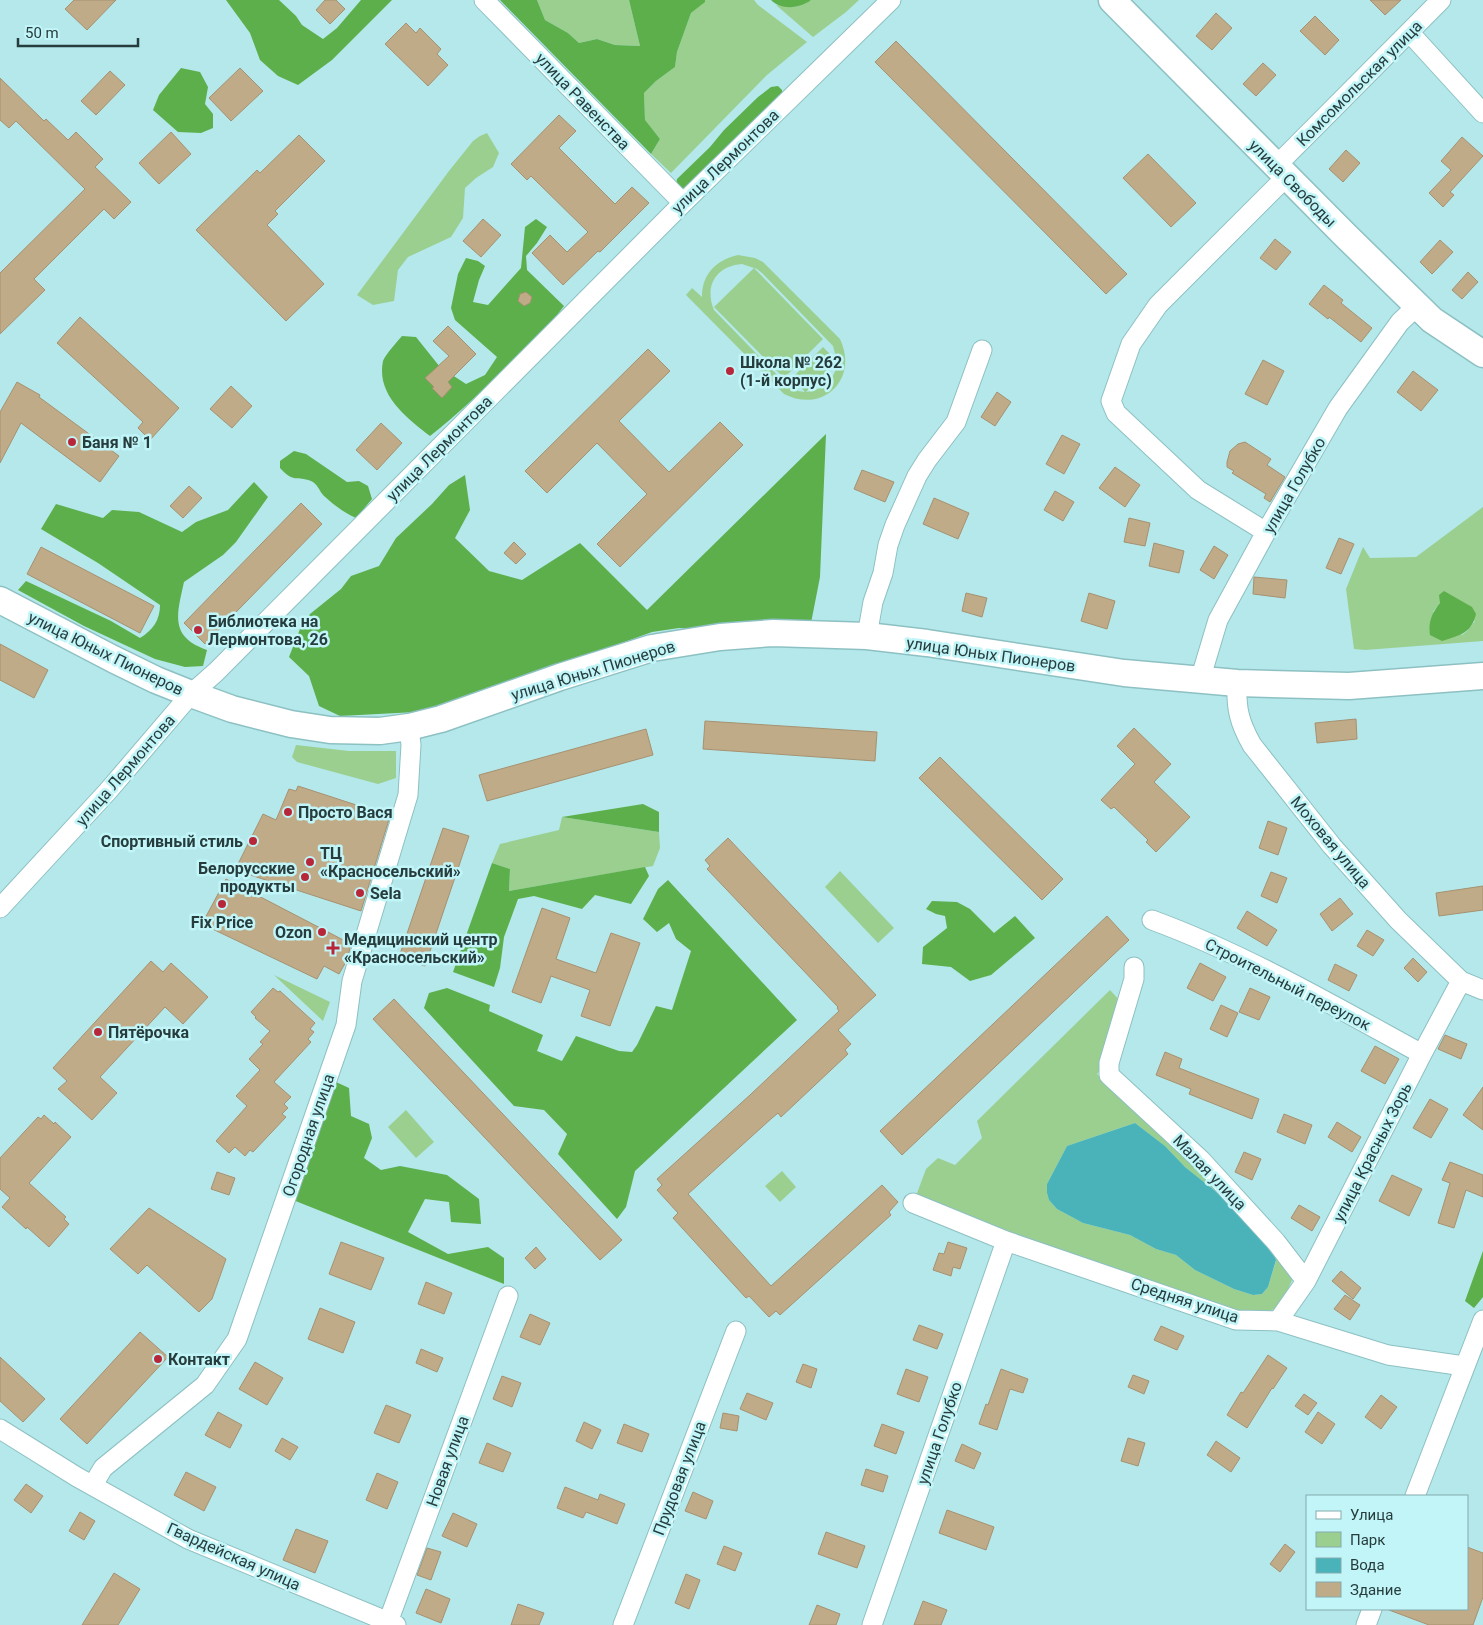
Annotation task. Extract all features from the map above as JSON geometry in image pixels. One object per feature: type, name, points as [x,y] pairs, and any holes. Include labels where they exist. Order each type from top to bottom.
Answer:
[{"type":"main road","name":"улица Свободы","points":[[1112,0],[1417,306],[1432,320],[1483,354]]},
{"type":"main road","name":"улица Юных Пионеров","points":[[0,600],[156,680],[191,694],[232,709],[291,724],[330,730],[372,731],[409,727],[441,720],[560,677],[660,646],[720,637],[773,633],[868,636],[927,643],[1124,673],[1237,683],[1349,686],[1483,676]]},
{"type":"street","name":"улица Равенства","points":[[484,0],[683,203]]},
{"type":"street","name":"улица Лермонтова","points":[[0,908],[108,791],[191,694],[216,672],[683,203],[891,0]]},
{"type":"street","name":"Комсомольская улица","points":[[1266,532],[1198,490],[1116,413],[1111,401],[1131,344],[1158,305],[1409,32],[1441,0]]},
{"type":"street","points":[[1409,32],[1483,113]]},
{"type":"street","name":"улица Голубко","points":[[1200,680],[1218,620],[1266,532],[1338,408],[1400,322],[1417,306]]},
{"type":"street","points":[[868,636],[873,602],[895,525],[917,476],[934,449],[956,422],[982,350]]},
{"type":"street","name":"Моховая улица","points":[[1237,683],[1236,703],[1244,730],[1252,745],[1338,853],[1398,920],[1462,981]]},
{"type":"street","name":"Огородная улица","points":[[92,1485],[103,1468],[205,1385],[237,1339],[346,1025],[352,982],[408,795],[411,745],[409,727]]},
{"type":"street","name":"Строительный переулок","points":[[1152,920],[1180,930],[1274,974],[1422,1054]]},
{"type":"street","name":"Малая улица","points":[[1134,967],[1134,979],[1108,1069],[1110,1075],[1202,1160],[1276,1242],[1306,1281]]},
{"type":"street","points":[[1462,981],[1483,990]]},
{"type":"street","name":"улица Красных Зорь","points":[[1278,1321],[1306,1281],[1422,1054],[1462,981]]},
{"type":"street","name":"Средняя улица","points":[[913,1203],[1006,1241],[1236,1320],[1278,1321],[1388,1354],[1464,1366]]},
{"type":"street","name":"улица Голубко","points":[[872,1625],[1006,1241]]},
{"type":"street","name":"Новая улица","points":[[390,1624],[508,1296]]},
{"type":"street","points":[[1415,1495],[1483,1320]]},
{"type":"street","name":"Прудовая улица","points":[[623,1625],[736,1331]]},
{"type":"street","name":"Гвардейская улица","points":[[0,1429],[92,1485],[188,1539],[390,1624]]},
{"type":"street","points":[[1366,1625],[1372,1610]]},
{"type":"green space","points":[[226,0],[279,0],[296,16],[302,25],[323,39],[337,28],[361,0],[392,0],[332,60],[298,85],[278,76],[260,60],[250,33]]},
{"type":"green space","points":[[500,0],[537,0],[545,20],[568,33],[579,43],[597,39],[615,45],[640,46],[629,0],[705,0],[691,13],[677,52],[675,67],[644,93],[645,120],[660,139],[651,154]]},
{"type":"green space","points":[[537,0],[629,0],[640,46],[615,45],[597,39],[579,43],[568,33],[545,20]]},
{"type":"green space","points":[[705,0],[754,0],[807,42],[767,75],[671,173],[651,154],[660,139],[645,121],[644,93],[675,67],[677,52],[691,13]]},
{"type":"green space","points":[[771,0],[811,0],[796,7],[785,7]]},
{"type":"green space","points":[[811,0],[859,0],[813,37],[776,5],[795,7]]},
{"type":"green space","points":[[181,68],[200,72],[208,87],[205,104],[213,114],[213,128],[201,133],[178,132],[153,110],[159,95]]},
{"type":"green space","points":[[778,86],[782,90],[782,97],[685,189],[676,185],[677,179],[758,97],[771,87]]},
{"type":"green space","points":[[487,133],[499,153],[493,167],[465,188],[463,218],[451,237],[408,257],[398,270],[394,301],[373,305],[357,295],[473,141]]},
{"type":"green space","points":[[536,219],[547,227],[526,256],[527,270],[564,306],[545,330],[523,352],[470,402],[430,436],[403,413],[389,395],[384,385],[382,373],[384,358],[402,336],[416,337],[440,367],[466,384],[485,375],[497,357],[455,320],[451,308],[458,274],[466,258],[478,261],[485,266],[473,302],[488,305],[521,268],[525,227]]},
{"type":"green space","points":[[738,255],[755,258],[763,262],[840,339],[845,354],[845,367],[841,379],[834,389],[824,396],[812,399],[798,399],[784,394],[686,295],[692,288],[702,297],[705,281],[712,269],[730,257]],"holes":[[[742,264],[757,269],[833,346],[837,361],[823,347],[792,378],[805,392],[798,391],[784,382],[714,310],[710,293],[714,279],[719,273],[733,266]],[[837,361],[828,382],[818,389],[806,392]]]},
{"type":"green space","points":[[754,268],[823,339],[784,378],[714,307]]},
{"type":"green space","points":[[826,434],[820,577],[811,623],[707,629],[679,628],[652,632],[435,711],[340,716],[319,706],[309,676],[289,657],[300,629],[310,614],[341,589],[351,576],[379,566],[396,538],[449,485],[465,475],[470,510],[455,538],[489,571],[522,580],[580,543],[647,610]]},
{"type":"green space","points":[[294,451],[306,454],[347,482],[359,481],[368,486],[372,499],[356,518],[343,511],[324,496],[313,482],[306,479],[292,478],[280,468],[280,461]]},
{"type":"green space","points":[[254,482],[268,497],[236,542],[223,555],[184,582],[179,604],[179,623],[181,631],[186,638],[195,645],[207,650],[203,666],[185,667],[155,659],[84,626],[18,590],[26,581],[111,621],[140,638],[149,632],[155,624],[159,615],[160,605],[98,563],[41,529],[56,504],[103,518],[112,510],[139,512],[182,532],[196,522],[228,510]]},
{"type":"green space","points":[[1483,507],[1483,641],[1365,650],[1354,649],[1346,589],[1363,547],[1370,558],[1416,557]],"holes":[[[1440,603],[1475,621],[1462,635],[1433,612]]]},
{"type":"green space","points":[[1444,591],[1472,607],[1476,614],[1468,630],[1442,641],[1430,635],[1430,622],[1440,603],[1439,595]]},
{"type":"green space","points":[[296,745],[349,751],[396,751],[396,778],[378,784],[297,762],[292,757]]},
{"type":"green space","points":[[643,804],[659,812],[659,832],[562,817]]},
{"type":"green space","points":[[562,817],[659,832],[660,848],[653,866],[509,891],[510,869],[492,863],[500,844],[559,830]]},
{"type":"green space","points":[[492,863],[510,869],[509,891],[645,867],[649,876],[631,904],[595,895],[582,909],[534,896],[518,899],[504,937],[500,968],[494,987],[453,972]]},
{"type":"green space","points":[[840,871],[894,928],[878,943],[825,887]]},
{"type":"green space","points":[[668,880],[797,1020],[635,1171],[626,1207],[617,1219],[558,1154],[567,1134],[544,1110],[514,1106],[424,1008],[429,993],[447,988],[490,1005],[489,1011],[543,1035],[537,1051],[562,1061],[576,1036],[619,1051],[632,1052],[656,1006],[672,1010],[691,951],[676,939],[669,923],[657,932],[643,919],[658,889]]},
{"type":"green space","points":[[932,901],[957,902],[970,909],[994,933],[1015,916],[1035,938],[991,975],[970,981],[951,967],[922,964],[923,947],[947,928],[945,916],[926,909]]},
{"type":"green space","points":[[274,975],[330,1002],[323,1021]]},
{"type":"green space","points":[[1110,990],[1121,1002],[1101,1069],[1097,1074],[1268,1239],[1292,1280],[1281,1305],[1268,1312],[1240,1312],[1000,1233],[923,1202],[916,1196],[926,1169],[938,1158],[955,1165],[982,1138],[977,1121]],"holes":[[[1135,1123],[1165,1146],[1185,1167],[1219,1194],[1272,1248],[1276,1261],[1268,1287],[1262,1294],[1253,1295],[1234,1289],[1195,1270],[1176,1255],[1156,1249],[1130,1235],[1083,1223],[1057,1209],[1049,1200],[1047,1184],[1067,1146]]]},
{"type":"green space","points":[[336,1082],[349,1088],[351,1116],[369,1124],[372,1138],[364,1158],[381,1170],[400,1166],[447,1175],[479,1199],[481,1224],[451,1222],[449,1202],[425,1199],[408,1232],[448,1254],[488,1247],[504,1258],[504,1284],[293,1200]]},
{"type":"green space","points":[[406,1110],[434,1142],[416,1158],[388,1127]]},
{"type":"green space","points":[[782,1171],[796,1187],[780,1202],[765,1186]]},
{"type":"green space","points":[[1483,1251],[1483,1297],[1474,1308],[1465,1301]]},
{"type":"water","points":[[1135,1123],[1165,1146],[1185,1167],[1219,1194],[1272,1248],[1276,1260],[1268,1287],[1262,1294],[1253,1295],[1234,1289],[1195,1270],[1176,1255],[1156,1249],[1130,1235],[1083,1223],[1057,1209],[1049,1200],[1047,1184],[1067,1146]]},
{"type":"building","points":[[74,0],[116,0],[87,30],[65,9]]},
{"type":"building","points":[[325,0],[336,0],[345,9],[330,24],[316,10]]},
{"type":"building","points":[[1370,0],[1401,0],[1385,15]]},
{"type":"building","points":[[1216,13],[1232,28],[1212,50],[1196,36]]},
{"type":"building","points":[[1315,16],[1339,40],[1325,55],[1300,31]]},
{"type":"building","points":[[406,23],[416,33],[420,28],[441,49],[437,54],[448,65],[428,86],[385,44]]},
{"type":"building","points":[[896,41],[1127,274],[1106,294],[875,62]]},
{"type":"building","points":[[1263,63],[1276,75],[1256,96],[1243,84]]},
{"type":"building","points":[[240,68],[263,91],[231,121],[209,98]]},
{"type":"building","points":[[110,71],[125,85],[96,115],[81,101]]},
{"type":"building","points":[[0,78],[44,121],[46,119],[68,140],[76,132],[103,159],[95,167],[131,202],[114,219],[104,209],[34,279],[45,290],[0,334],[0,273],[85,189],[16,121],[9,128],[0,120]]},
{"type":"building","points":[[559,115],[576,131],[559,148],[615,204],[632,187],[649,203],[600,252],[598,251],[563,285],[532,253],[550,235],[567,252],[588,232],[531,176],[527,180],[511,164]]},
{"type":"building","points":[[171,132],[191,154],[159,184],[139,163]]},
{"type":"building","points":[[299,135],[325,161],[275,211],[278,214],[267,225],[324,284],[286,321],[196,230],[257,170],[260,173]]},
{"type":"building","points":[[1462,137],[1483,156],[1450,192],[1454,195],[1443,207],[1429,193],[1451,170],[1441,161]]},
{"type":"building","points":[[1346,150],[1360,163],[1343,182],[1329,169]]},
{"type":"building","points":[[1148,154],[1196,203],[1171,227],[1123,178]]},
{"type":"building","points":[[483,219],[501,235],[481,257],[463,241]]},
{"type":"building","points":[[1275,239],[1291,252],[1276,270],[1260,258]]},
{"type":"building","points":[[1440,240],[1453,252],[1432,274],[1420,262]]},
{"type":"building","points":[[1468,272],[1478,282],[1462,299],[1452,290]]},
{"type":"building","points":[[1324,285],[1343,300],[1341,303],[1372,328],[1361,342],[1309,304]]},
{"type":"building","points":[[526,292],[532,297],[530,303],[524,306],[518,301],[520,294]]},
{"type":"building","points":[[80,317],[179,408],[150,440],[138,428],[143,422],[57,343]]},
{"type":"building","points":[[448,326],[476,354],[448,382],[452,387],[442,398],[425,378],[449,356],[433,341]]},
{"type":"building","points":[[648,349],[670,371],[619,421],[669,472],[720,422],[743,445],[620,567],[597,544],[647,494],[597,443],[547,493],[525,471]]},
{"type":"building","points":[[1263,360],[1284,371],[1267,405],[1245,394]]},
{"type":"building","points":[[1413,371],[1438,390],[1421,411],[1397,392]]},
{"type":"building","name":"Баня № 1","points":[[17,382],[40,395],[39,397],[119,456],[100,482],[21,423],[0,463],[0,412]]},
{"type":"building","points":[[231,386],[252,406],[232,428],[210,409]]},
{"type":"building","points":[[997,392],[1011,402],[995,426],[981,417]]},
{"type":"building","points":[[381,423],[402,443],[377,470],[356,450]]},
{"type":"building","points":[[1062,435],[1080,444],[1064,474],[1046,464]]},
{"type":"building","points":[[1245,442],[1271,459],[1267,465],[1285,477],[1270,502],[1264,498],[1266,494],[1232,473],[1234,471],[1227,467],[1230,451],[1238,444]]},
{"type":"building","points":[[1115,467],[1140,485],[1125,507],[1099,488]]},
{"type":"building","points":[[862,470],[894,482],[885,502],[854,489]]},
{"type":"building","points":[[189,486],[202,498],[183,518],[170,506]]},
{"type":"building","points":[[1055,491],[1074,502],[1063,521],[1044,510]]},
{"type":"building","points":[[934,498],[969,513],[958,539],[923,524]]},
{"type":"building","points":[[301,503],[322,524],[205,644],[184,623]]},
{"type":"building","points":[[1129,518],[1150,523],[1145,546],[1124,542]]},
{"type":"building","points":[[1339,538],[1354,544],[1341,574],[1326,568]]},
{"type":"building","points":[[514,542],[526,554],[516,564],[504,553]]},
{"type":"building","points":[[1154,543],[1184,551],[1179,573],[1149,566]]},
{"type":"building","points":[[1214,546],[1228,555],[1214,579],[1200,570]]},
{"type":"building","points":[[41,547],[154,606],[140,633],[27,574]]},
{"type":"building","points":[[1254,577],[1287,580],[1285,598],[1253,594]]},
{"type":"building","points":[[966,593],[987,598],[982,617],[962,611]]},
{"type":"building","points":[[1089,593],[1115,601],[1107,629],[1081,621]]},
{"type":"building","points":[[0,644],[48,670],[34,698],[0,680]]},
{"type":"building","points":[[1356,719],[1357,739],[1317,743],[1315,723]]},
{"type":"building","points":[[705,721],[877,732],[875,761],[703,749]]},
{"type":"building","points":[[1134,728],[1171,764],[1154,782],[1190,817],[1156,852],[1146,842],[1148,840],[1114,807],[1111,809],[1101,800],[1135,764],[1117,746]]},
{"type":"building","points":[[646,729],[653,755],[487,801],[479,775]]},
{"type":"building","points":[[940,757],[1063,879],[1042,900],[919,778]]},
{"type":"building","points":[[298,786],[390,816],[361,911],[235,870],[263,814],[276,820],[289,789],[296,791]]},
{"type":"building","points":[[1268,821],[1287,828],[1278,855],[1259,848]]},
{"type":"building","points":[[443,828],[469,836],[425,966],[399,957]]},
{"type":"building","points":[[728,838],[876,995],[838,1030],[851,1044],[845,1050],[848,1054],[781,1117],[778,1113],[688,1194],[771,1286],[882,1185],[898,1202],[889,1212],[891,1215],[780,1315],[776,1311],[769,1317],[749,1296],[746,1298],[673,1218],[678,1213],[657,1190],[662,1185],[657,1179],[839,1011],[838,1007],[707,869],[710,866],[705,860]]},
{"type":"building","points":[[1271,872],[1287,878],[1277,903],[1261,896]]},
{"type":"building","points":[[226,879],[351,944],[347,960],[339,974],[324,966],[317,979],[202,924]]},
{"type":"building","points":[[1483,886],[1483,910],[1439,916],[1436,893]]},
{"type":"building","points":[[1340,898],[1353,914],[1332,931],[1320,914]]},
{"type":"building","points":[[542,908],[570,918],[556,959],[596,973],[611,933],[640,943],[610,1026],[581,1016],[590,990],[551,976],[541,1003],[512,992]]},
{"type":"building","points":[[1247,911],[1277,930],[1267,946],[1237,928]]},
{"type":"building","points":[[1107,916],[1129,940],[902,1155],[880,1131]]},
{"type":"building","points":[[1367,930],[1384,940],[1373,956],[1357,946]]},
{"type":"building","points":[[1413,958],[1427,972],[1418,982],[1404,968]]},
{"type":"building","points":[[151,961],[163,972],[171,963],[208,997],[183,1024],[165,1007],[100,1077],[117,1093],[92,1120],[58,1089],[67,1081],[53,1068]]},
{"type":"building","points":[[1200,963],[1226,977],[1213,1001],[1187,988]]},
{"type":"building","points":[[1335,964],[1357,975],[1349,991],[1328,980]]},
{"type":"building","points":[[273,988],[278,992],[280,991],[315,1023],[310,1029],[314,1032],[308,1039],[311,1042],[274,1082],[291,1097],[284,1104],[288,1108],[282,1114],[286,1117],[253,1152],[250,1150],[245,1156],[235,1147],[229,1153],[216,1141],[247,1106],[236,1096],[260,1070],[249,1059],[263,1044],[260,1042],[270,1031],[251,1012]]},
{"type":"building","points":[[1250,988],[1270,997],[1259,1020],[1239,1012]]},
{"type":"building","points":[[394,999],[622,1240],[600,1260],[373,1019]]},
{"type":"building","points":[[1221,1005],[1238,1013],[1227,1037],[1210,1029]]},
{"type":"building","points":[[1445,1035],[1467,1044],[1461,1059],[1438,1049]]},
{"type":"building","points":[[1375,1046],[1399,1059],[1385,1084],[1361,1071]]},
{"type":"building","points":[[1165,1052],[1182,1059],[1179,1068],[1259,1099],[1252,1119],[1189,1094],[1191,1089],[1156,1075]]},
{"type":"building","points":[[1483,1087],[1483,1130],[1463,1115]]},
{"type":"building","points":[[1430,1099],[1448,1109],[1431,1138],[1413,1128]]},
{"type":"building","points":[[1284,1114],[1312,1125],[1305,1144],[1277,1132]]},
{"type":"building","points":[[44,1115],[54,1124],[55,1122],[71,1137],[29,1183],[66,1217],[64,1219],[69,1224],[49,1247],[2,1207],[10,1198],[0,1189],[0,1158],[38,1117],[41,1119]]},
{"type":"building","points":[[1337,1122],[1361,1137],[1352,1152],[1328,1137]]},
{"type":"building","points":[[1244,1152],[1261,1159],[1252,1180],[1235,1172]]},
{"type":"building","points":[[1450,1162],[1483,1175],[1483,1197],[1466,1190],[1454,1228],[1438,1223],[1450,1183],[1442,1180]]},
{"type":"building","points":[[217,1172],[235,1178],[229,1195],[211,1189]]},
{"type":"building","points":[[1392,1175],[1422,1189],[1409,1216],[1379,1201]]},
{"type":"building","points":[[1299,1205],[1320,1217],[1312,1231],[1291,1218]]},
{"type":"building","points":[[149,1208],[226,1259],[212,1299],[199,1312],[147,1265],[138,1274],[110,1249]]},
{"type":"building","points":[[341,1242],[384,1258],[371,1290],[329,1274]]},
{"type":"building","points":[[948,1242],[967,1248],[960,1269],[953,1267],[951,1276],[933,1270],[939,1253],[944,1254]]},
{"type":"building","points":[[536,1247],[546,1259],[535,1269],[525,1258]]},
{"type":"building","points":[[1341,1271],[1361,1288],[1353,1299],[1332,1281]]},
{"type":"building","points":[[426,1282],[452,1293],[444,1314],[418,1304]]},
{"type":"building","points":[[1345,1295],[1360,1305],[1350,1320],[1334,1309]]},
{"type":"building","points":[[320,1308],[355,1322],[343,1353],[308,1339]]},
{"type":"building","points":[[530,1314],[550,1323],[540,1345],[520,1337]]},
{"type":"building","points":[[919,1325],[943,1334],[937,1349],[913,1340]]},
{"type":"building","points":[[1161,1326],[1184,1336],[1177,1350],[1154,1340]]},
{"type":"building","points":[[140,1332],[168,1357],[87,1444],[60,1419]]},
{"type":"building","points":[[421,1349],[443,1358],[437,1372],[416,1363]]},
{"type":"building","points":[[1268,1355],[1287,1368],[1247,1428],[1227,1415]]},
{"type":"building","points":[[0,1357],[45,1399],[23,1422],[0,1401]]},
{"type":"building","points":[[255,1362],[283,1378],[267,1405],[239,1389]]},
{"type":"building","points":[[803,1364],[817,1369],[811,1388],[796,1382]]},
{"type":"building","points":[[906,1369],[928,1377],[919,1402],[897,1394]]},
{"type":"building","points":[[1001,1369],[1028,1379],[1023,1393],[1010,1389],[997,1430],[979,1424]]},
{"type":"building","points":[[1133,1375],[1149,1381],[1144,1394],[1128,1387]]},
{"type":"building","points":[[502,1376],[521,1383],[512,1407],[493,1399]]},
{"type":"building","points":[[747,1393],[773,1403],[766,1420],[740,1409]]},
{"type":"building","points":[[1304,1394],[1317,1403],[1308,1415],[1295,1406]]},
{"type":"building","points":[[1381,1395],[1397,1407],[1381,1429],[1365,1417]]},
{"type":"building","points":[[386,1405],[411,1415],[399,1443],[374,1433]]},
{"type":"building","points":[[218,1412],[242,1425],[230,1448],[205,1435]]},
{"type":"building","points":[[1318,1412],[1335,1424],[1322,1444],[1305,1432]]},
{"type":"building","points":[[723,1413],[739,1416],[737,1431],[720,1428]]},
{"type":"building","points":[[584,1422],[601,1430],[592,1449],[576,1441]]},
{"type":"building","points":[[624,1424],[649,1434],[642,1452],[617,1443]]},
{"type":"building","points":[[882,1424],[904,1432],[896,1454],[874,1446]]},
{"type":"building","points":[[282,1438],[298,1447],[290,1460],[275,1451]]},
{"type":"building","points":[[1128,1438],[1145,1443],[1138,1466],[1121,1461]]},
{"type":"building","points":[[1216,1441],[1240,1458],[1231,1472],[1207,1455]]},
{"type":"building","points":[[487,1443],[511,1453],[503,1472],[479,1463]]},
{"type":"building","points":[[962,1444],[981,1453],[974,1469],[955,1461]]},
{"type":"building","points":[[866,1469],[888,1476],[883,1492],[861,1485]]},
{"type":"building","points":[[186,1472],[216,1487],[204,1511],[174,1495]]},
{"type":"building","points":[[377,1473],[398,1482],[387,1509],[366,1500]]},
{"type":"building","points":[[26,1484],[43,1496],[31,1513],[14,1500]]},
{"type":"building","points":[[565,1487],[598,1500],[600,1494],[625,1504],[617,1524],[586,1512],[583,1518],[557,1508]]},
{"type":"building","points":[[693,1492],[713,1501],[706,1519],[685,1511]]},
{"type":"building","points":[[947,1510],[994,1527],[986,1550],[939,1533]]},
{"type":"building","points":[[80,1512],[95,1521],[84,1540],[69,1531]]},
{"type":"building","points":[[453,1513],[477,1524],[467,1547],[442,1536]]},
{"type":"building","points":[[296,1529],[328,1541],[315,1573],[283,1560]]},
{"type":"building","points":[[826,1532],[865,1546],[857,1568],[818,1554]]},
{"type":"building","points":[[1285,1544],[1295,1552],[1280,1572],[1270,1564]]},
{"type":"building","points":[[724,1546],[742,1553],[735,1571],[717,1564]]},
{"type":"building","points":[[1468,1547],[1483,1553],[1483,1597],[1473,1625],[1429,1625],[1389,1610],[1468,1610]]},
{"type":"building","points":[[427,1548],[441,1552],[431,1580],[417,1575]]},
{"type":"building","points":[[114,1573],[140,1589],[118,1625],[82,1625]]},
{"type":"building","points":[[686,1574],[700,1580],[689,1609],[675,1603]]},
{"type":"building","points":[[426,1589],[450,1599],[441,1623],[416,1613]]},
{"type":"building","points":[[923,1601],[947,1610],[941,1625],[914,1625]]},
{"type":"building","points":[[518,1604],[544,1613],[539,1625],[511,1625]]},
{"type":"building","points":[[817,1605],[840,1614],[836,1625],[809,1625]]},
{"type":"place","name":"Школа № 262 (1-й корпус)","points":[[730,371]]},
{"type":"place","name":"Баня № 1","points":[[72,442]]},
{"type":"place","name":"Библиотека на Лермонтова, 26","points":[[198,630]]},
{"type":"place","name":"Просто Вася","points":[[288,812]]},
{"type":"place","name":"Спортивный стиль","points":[[253,841]]},
{"type":"place","name":"ТЦ «Красносельский»","points":[[310,862]]},
{"type":"place","name":"Белорусские продукты","points":[[305,877]]},
{"type":"place","name":"Sela","points":[[360,893]]},
{"type":"place","name":"Fix Price","points":[[222,904]]},
{"type":"place","name":"Ozon","points":[[322,932]]},
{"type":"place","name":"Медицинский центр «Красносельский»","points":[[333,948]]},
{"type":"place","name":"Пятёрочка","points":[[98,1032]]},
{"type":"place","name":"Контакт","points":[[158,1359]]}]
